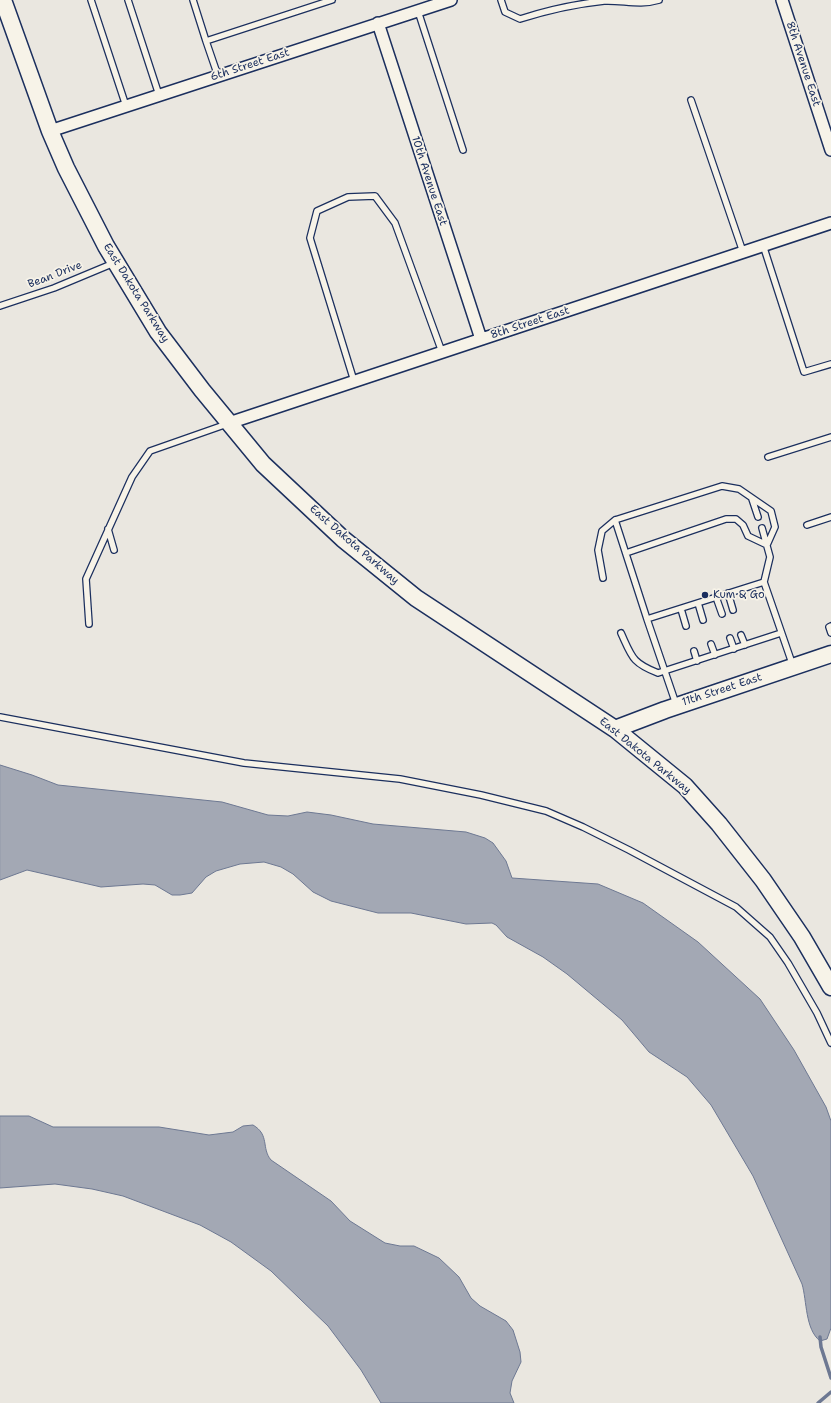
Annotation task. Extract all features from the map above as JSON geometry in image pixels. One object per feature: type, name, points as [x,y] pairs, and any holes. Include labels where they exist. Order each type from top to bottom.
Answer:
[{"type":"main road","name":"East Dakota Parkway","points":[[3,0],[50,132],[66,168],[116,262],[158,332],[263,464],[343,539],[416,598],[614,729],[685,786],[719,824],[763,880],[802,937],[831,987]]},
{"type":"main road","name":"11th Street East","points":[[614,729],[831,654]]},
{"type":"street","name":"6th Street East","points":[[50,132],[451,0]]},
{"type":"street","name":"8th Avenue East","points":[[782,0],[831,150]]},
{"type":"street","name":"10th Avenue East","points":[[378,23],[481,339]]},
{"type":"street","name":"8th Street East","points":[[229,423],[831,223]]},
{"type":"lane","points":[[91,0],[126,106]]},
{"type":"lane","points":[[128,0],[159,95]]},
{"type":"lane","points":[[193,0],[218,76]]},
{"type":"lane","points":[[206,41],[332,0]]},
{"type":"lane","points":[[502,0],[505,12],[520,19],[558,7],[606,1],[646,4],[659,0]]},
{"type":"lane","points":[[418,11],[463,150]]},
{"type":"lane","points":[[691,100],[743,252]]},
{"type":"lane","points":[[354,381],[310,238],[317,211],[348,197],[375,196],[395,223],[442,352]]},
{"type":"lane","points":[[763,245],[804,372],[831,364]]},
{"type":"lane","name":"Bean Drive","points":[[0,306],[54,288],[116,262]]},
{"type":"lane","points":[[89,624],[86,579],[132,477],[150,451],[229,423]]},
{"type":"lane","points":[[768,457],[831,437]]},
{"type":"lane","points":[[603,578],[598,550],[600,537],[602,531],[615,520],[722,486],[739,489],[770,511],[775,527],[767,545]]},
{"type":"lane","points":[[752,499],[758,517]]},
{"type":"lane","points":[[807,525],[831,517]]},
{"type":"lane","points":[[626,553],[726,519],[736,519],[743,525],[748,536],[767,545]]},
{"type":"lane","points":[[615,520],[677,706]]},
{"type":"lane","points":[[762,528],[770,557],[764,582],[793,667]]},
{"type":"lane","points":[[108,529],[114,550]]},
{"type":"lane","points":[[647,619],[764,582]]},
{"type":"lane","points":[[728,594],[733,610]]},
{"type":"lane","points":[[716,597],[722,614]]},
{"type":"lane","points":[[698,603],[703,620]]},
{"type":"lane","points":[[681,609],[686,626]]},
{"type":"lane","points":[[831,626],[829,627],[831,633]]},
{"type":"lane","points":[[621,634],[632,658],[640,666],[658,673],[781,633]]},
{"type":"lane","points":[[741,635],[744,645]]},
{"type":"lane","points":[[730,638],[734,649]]},
{"type":"lane","points":[[712,644],[715,655]]},
{"type":"lane","points":[[694,651],[697,661]]},
{"type":"lane","points":[[0,717],[244,763],[400,779],[481,795],[546,811],[583,827],[629,850],[742,911],[770,937],[783,956],[817,1013],[831,1043]]},
{"type":"shaded area","points":[[0,765],[58,785],[222,802],[268,815],[288,816],[307,812],[331,815],[373,824],[466,832],[485,838],[493,843],[506,861],[512,878],[598,884],[643,903],[698,942],[760,999],[794,1050],[826,1107],[831,1121],[831,1328],[827,1339],[820,1341],[815,1336],[807,1314],[802,1284],[753,1176],[711,1105],[687,1077],[649,1052],[622,1020],[567,974],[543,957],[507,937],[496,925],[492,923],[466,924],[411,913],[378,913],[331,901],[313,892],[293,874],[281,867],[264,862],[240,864],[216,871],[206,877],[192,893],[180,895],[172,895],[155,885],[143,884],[101,887],[27,870],[0,880]]},
{"type":"shaded area","points":[[0,1116],[29,1116],[53,1127],[159,1127],[209,1135],[233,1132],[243,1126],[253,1125],[262,1133],[266,1151],[271,1160],[331,1201],[350,1221],[385,1243],[400,1246],[414,1246],[439,1258],[459,1277],[471,1298],[480,1306],[506,1321],[513,1330],[520,1352],[521,1362],[512,1381],[510,1393],[514,1403],[381,1403],[361,1370],[328,1326],[271,1271],[231,1242],[200,1225],[123,1196],[92,1189],[55,1184],[0,1188]]},
{"type":"waterway","points":[[820,1337],[821,1347],[831,1378]]},
{"type":"waterway","points":[[818,1403],[831,1392]]},
{"type":"place","name":"Kum & Go","points":[[705,595]]}]
